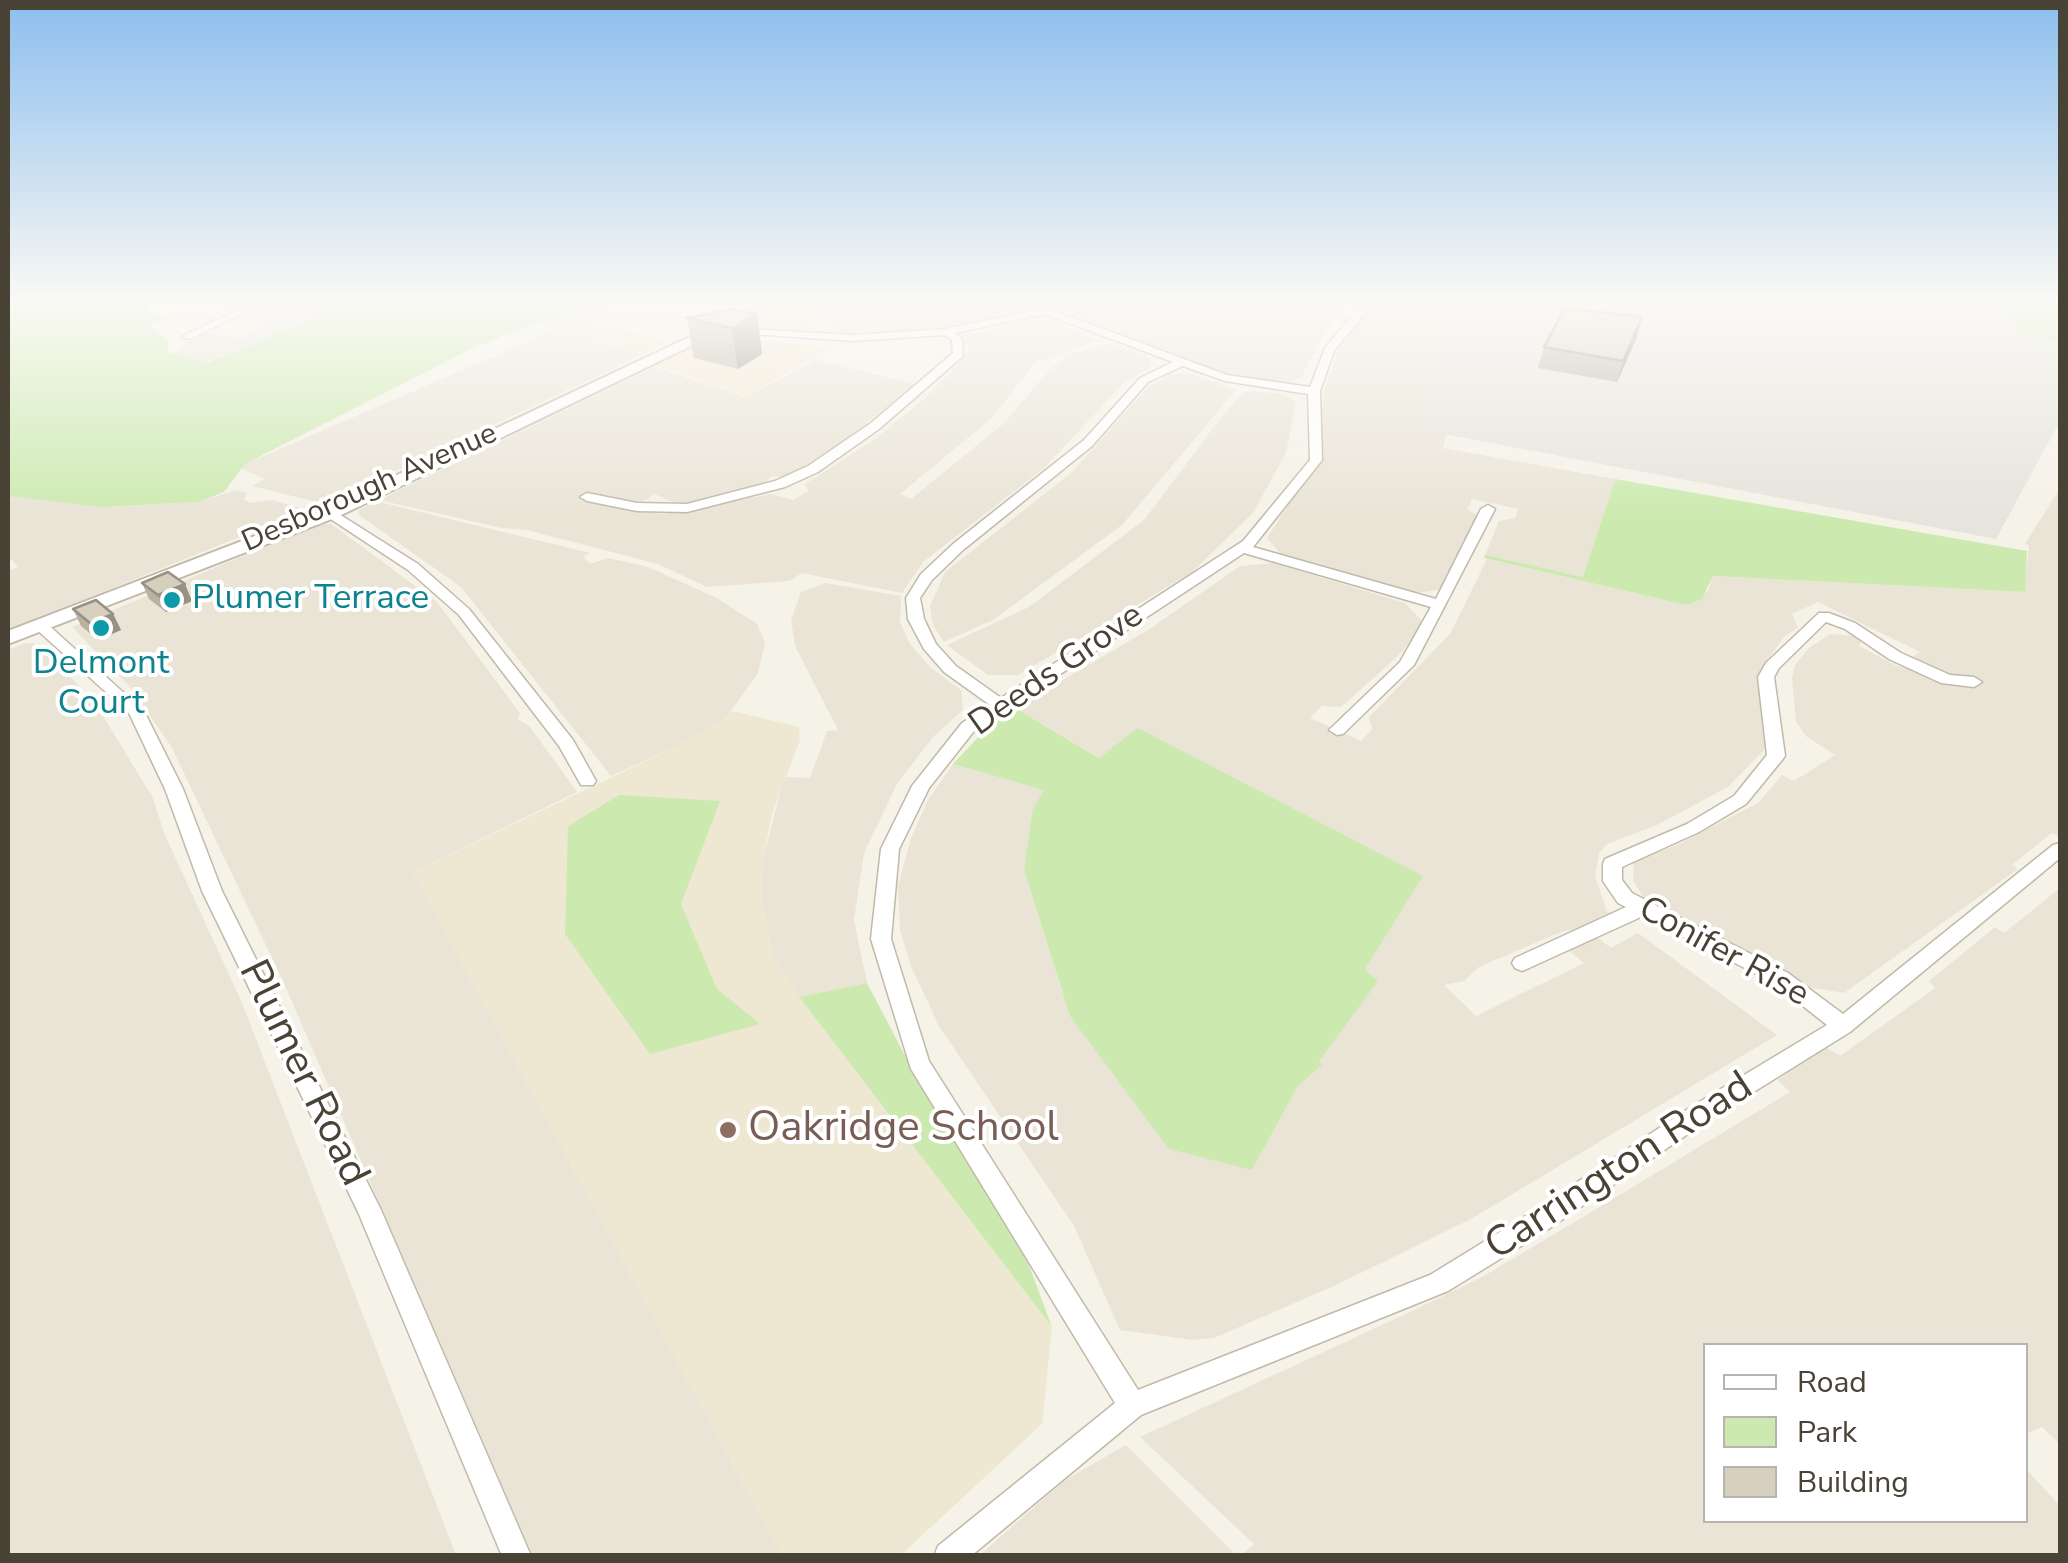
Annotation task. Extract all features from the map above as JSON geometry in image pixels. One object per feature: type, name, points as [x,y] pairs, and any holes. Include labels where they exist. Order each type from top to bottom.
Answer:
[{"type":"street","name":"Desborough Avenue","points":[[8,638],[332,513],[622,373]]},
{"type":"street","points":[[587,497],[637,508],[686,508],[780,484],[813,469],[939,373]]},
{"type":"street","points":[[1000,705],[950,669],[928,646],[916,618],[914,598],[926,578],[958,547],[1088,443],[1144,380],[1159,373]]},
{"type":"street","points":[[1210,373],[1314,390]]},
{"type":"street","name":"Deeds Grove","points":[[1132,1406],[918,1063],[881,939],[890,850],[920,786],[968,727],[1242,548],[1316,460],[1314,390],[1320,373]]},
{"type":"street","points":[[1337,730],[1406,665],[1488,509]]},
{"type":"street","points":[[332,513],[413,566],[464,612],[567,744],[587,781]]},
{"type":"street","points":[[1242,548],[1440,605]]},
{"type":"street","name":"Conifer Rise","points":[[1844,1026],[1780,978],[1625,898],[1613,881],[1612,864],[1693,828],[1740,800],[1776,756],[1766,677],[1772,666],[1824,616],[1850,626],[1894,656],[1948,680],[1974,682]]},
{"type":"street","name":"Plumer Road","points":[[40,624],[136,711],[174,789],[212,891],[369,1210],[517,1556]]},
{"type":"street","name":"Carrington Road","points":[[948,1556],[1132,1406],[1439,1284],[1844,1026],[2060,850]]},
{"type":"street","points":[[1522,963],[1644,907]]},
{"type":"shaded area","points":[[456,373],[604,373],[325,504],[252,486],[265,479],[238,467]]},
{"type":"shaded area","points":[[642,373],[672,373],[746,397],[792,373],[869,373],[915,384],[852,435],[786,478],[772,476],[762,486],[679,505],[655,494],[641,503],[624,501],[616,507],[663,514],[771,494],[793,500],[808,491],[805,484],[875,439],[950,373],[1027,373],[992,418],[900,494],[911,499],[1003,424],[1047,373],[1141,373],[1124,383],[1043,469],[923,562],[902,593],[802,573],[789,581],[707,587],[658,564],[527,530],[502,528],[379,500]]},
{"type":"shaded area","points":[[679,373],[787,373],[747,396]]},
{"type":"shaded area","points":[[1226,373],[1303,373],[1301,378],[1286,383]]},
{"type":"shaded area","points":[[1330,373],[1464,373],[1443,448],[1615,479],[1583,577],[1485,555],[1499,521],[1515,518],[1518,509],[1472,499],[1467,509],[1478,516],[1445,589],[1415,593],[1280,553],[1267,538],[1309,473],[1316,454]]},
{"type":"shaded area","points":[[1431,373],[2060,373],[2060,421],[1996,539],[1423,430]]},
{"type":"shaded area","points":[[1170,374],[1191,374],[1236,390],[1122,525],[993,620],[944,642],[933,625],[930,606],[945,572],[1071,473],[1147,388]]},
{"type":"shaded area","points":[[1243,392],[1283,394],[1296,402],[1286,453],[1253,513],[1191,573],[1018,675],[988,675],[947,645],[1029,607],[1144,520],[1220,419]]},
{"type":"shaded area","points":[[2060,478],[2059,836],[2052,833],[2012,865],[2018,869],[1844,993],[1795,985],[1643,897],[1633,880],[1634,862],[1679,844],[1758,803],[1782,775],[1794,781],[1835,755],[1807,737],[1796,722],[1792,679],[1795,665],[1809,648],[1830,634],[1855,636],[1862,641],[1859,646],[1897,666],[1912,669],[1922,662],[1913,657],[1920,652],[1818,602],[1792,614],[1798,628],[1784,637],[1767,660],[1763,684],[1770,734],[1764,750],[1728,787],[1657,825],[1607,844],[1599,853],[1595,876],[1607,911],[1617,918],[1561,932],[1479,967],[1464,981],[1444,985],[1476,1016],[1584,963],[1567,949],[1598,938],[1611,948],[1638,933],[1777,1035],[1471,1219],[1336,1285],[1214,1338],[1192,1340],[1120,1330],[1074,1226],[939,1026],[911,966],[900,930],[898,886],[911,838],[928,800],[953,764],[1045,790],[1024,870],[1070,1016],[1252,1170],[1298,1086],[1321,1066],[1318,1061],[1377,981],[1138,729],[1100,758],[1015,708],[1148,630],[1240,566],[1273,563],[1405,603],[1425,624],[1399,655],[1341,707],[1322,706],[1310,718],[1361,741],[1372,729],[1369,717],[1450,634],[1487,559],[1686,605],[1708,591],[1713,576],[2024,592],[2029,545],[2025,544],[2058,491]]},
{"type":"shaded area","points":[[8,489],[97,507],[197,502],[237,490],[248,493],[244,499],[250,503],[272,500],[307,510],[8,630],[8,571],[18,567],[8,556]]},
{"type":"shaded area","points":[[375,501],[590,553],[583,556],[590,564],[608,558],[648,567],[717,598],[757,624],[765,643],[758,673],[725,719],[611,776],[461,587],[359,515],[359,510]]},
{"type":"shaded area","points":[[331,524],[437,602],[520,713],[518,719],[530,727],[577,792],[413,872],[782,1555],[532,1555],[283,981],[171,746],[129,686],[72,627],[318,525]]},
{"type":"shaded area","points":[[825,583],[901,596],[900,622],[910,644],[931,668],[961,690],[963,710],[933,737],[897,784],[864,853],[854,920],[867,983],[799,997],[774,957],[766,931],[761,895],[763,860],[784,777],[810,778],[827,731],[838,730],[795,646],[791,620],[801,592]]},
{"type":"shaded area","points":[[33,643],[65,670],[100,711],[153,798],[164,833],[242,1003],[456,1555],[8,1555],[8,650]]},
{"type":"shaded area","name":"Oakridge School","points":[[732,711],[799,727],[800,740],[772,814],[763,860],[761,895],[774,957],[799,997],[1052,1327],[1042,1424],[901,1555],[782,1555],[413,872],[675,747],[725,719]]},
{"type":"shaded area","points":[[2060,888],[2060,1444],[2042,1427],[2028,1433],[2028,1343],[1703,1343],[1703,1523],[2028,1523],[2028,1471],[2060,1506],[2060,1555],[1242,1555],[1254,1544],[1140,1437],[1482,1277],[1790,1092],[1778,1080],[1824,1046],[1840,1056],[1935,988],[1929,981],[1995,927],[2004,933]]},
{"type":"shaded area","points":[[1126,1445],[1236,1555],[980,1555],[1065,1480]]},
{"type":"green space","points":[[8,373],[424,373],[245,464],[224,492],[198,502],[100,507],[8,496]]},
{"type":"green space","points":[[1615,479],[2027,551],[2025,592],[1713,576],[1702,599],[1686,605],[1484,558],[1485,555],[1583,577]]},
{"type":"green space","points":[[1015,708],[1099,758],[1138,728],[1423,876],[1365,969],[1378,981],[1319,1061],[1322,1065],[1298,1086],[1252,1170],[1169,1149],[1070,1016],[1024,870],[1033,809],[1044,790],[953,764],[989,726]]},
{"type":"green space","points":[[619,795],[720,801],[681,904],[717,989],[760,1024],[650,1054],[565,934],[568,826]]},
{"type":"green space","points":[[867,983],[922,1088],[1021,1244],[1052,1327],[799,997]]},
{"type":"building","points":[[168,572],[185,584],[158,595],[142,583]]},
{"type":"building","points":[[96,600],[113,614],[90,623],[73,609]]},
{"type":"place","name":"Plumer Terrace","points":[[172,600]]},
{"type":"place","name":"Delmont Court","points":[[101,628]]},
{"type":"place","name":"Oakridge School","points":[[728,1130]]}]
